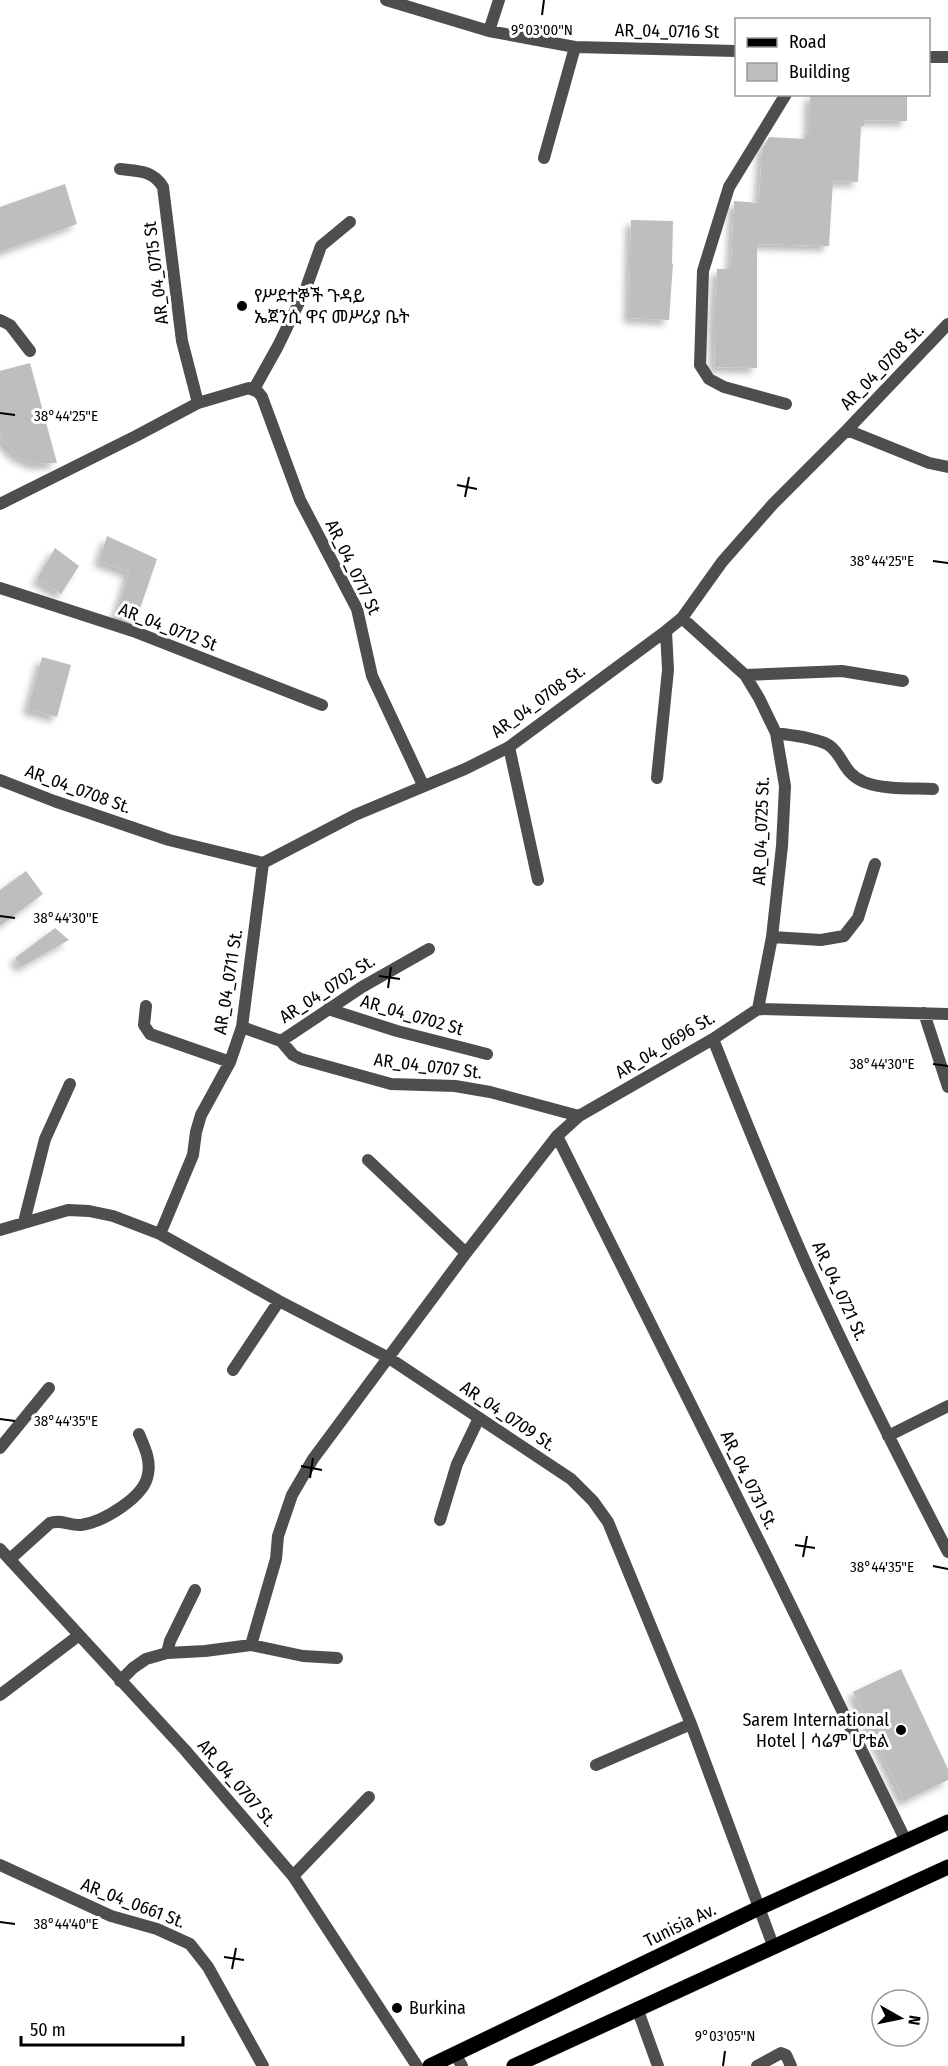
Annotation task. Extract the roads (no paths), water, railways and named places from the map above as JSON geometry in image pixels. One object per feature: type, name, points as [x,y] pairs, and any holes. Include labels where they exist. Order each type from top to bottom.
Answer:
[{"type":"main road","name":"Tunisia Av.","points":[[430,2066],[458,2060],[759,1908],[948,1822]]},
{"type":"main road","points":[[514,2066],[948,1868]]},
{"type":"street","name":"AR_04_0716 St","points":[[386,0],[489,31],[574,47],[735,51]]},
{"type":"street","points":[[489,31],[499,0]]},
{"type":"street","points":[[544,158],[574,47]]},
{"type":"street","points":[[930,57],[948,57]]},
{"type":"street","points":[[785,96],[729,187],[703,271],[700,365],[709,379],[724,387],[786,404]]},
{"type":"street","name":"AR_04_0715 St","points":[[120,169],[147,172],[155,176],[164,187],[182,341],[198,403]]},
{"type":"street","points":[[0,504],[198,403],[249,388],[258,393],[306,288],[321,246],[350,222]]},
{"type":"street","points":[[0,320],[10,325],[30,351]]},
{"type":"street","name":"AR_04_0708 St.","points":[[0,780],[169,840],[263,864],[355,815],[465,769],[508,747],[682,618],[723,562],[772,504],[847,430],[948,324]]},
{"type":"street","name":"AR_04_0717 St","points":[[258,393],[300,500],[357,609],[372,676],[423,785]]},
{"type":"street","points":[[847,430],[929,463],[948,468]]},
{"type":"street","name":"AR_04_0712 St","points":[[0,588],[133,631],[322,705]]},
{"type":"street","name":"AR_04_0725 St.","points":[[682,618],[745,675],[776,733],[784,786],[782,846],[772,937],[758,1008]]},
{"type":"street","points":[[657,778],[668,670],[666,631]]},
{"type":"street","points":[[745,675],[842,671],[903,681]]},
{"type":"street","points":[[776,733],[830,746],[850,774],[865,783],[886,787],[933,789]]},
{"type":"street","points":[[508,747],[538,880]]},
{"type":"street","name":"AR_04_0711 St.","points":[[160,1234],[193,1155],[201,1115],[230,1062],[242,1027],[263,864]]},
{"type":"street","points":[[772,937],[821,940],[844,936],[858,918],[875,864]]},
{"type":"street","name":"AR_04_0702 St.","points":[[242,1027],[281,1041],[388,971],[429,949]]},
{"type":"street","points":[[146,1006],[144,1025],[150,1034],[230,1062]]},
{"type":"street","points":[[758,1008],[948,1014]]},
{"type":"street","name":"AR_04_0696 St.","points":[[251,1645],[276,1559],[278,1536],[292,1495],[313,1459],[466,1253],[557,1136],[579,1116],[713,1039],[758,1008]]},
{"type":"street","name":"AR_04_0702 St","points":[[328,1009],[397,1031],[487,1054]]},
{"type":"street","points":[[924,1013],[948,1087]]},
{"type":"street","name":"AR_04_0721 St.","points":[[713,1039],[756,1148],[808,1267],[888,1436],[948,1552]]},
{"type":"street","name":"AR_04_0707 St.","points":[[281,1041],[293,1055],[301,1059],[374,1080],[392,1084],[455,1086],[490,1092],[579,1116]]},
{"type":"street","points":[[24,1222],[45,1139],[70,1084]]},
{"type":"street","name":"AR_04_0731 St.","points":[[557,1136],[906,1841]]},
{"type":"street","points":[[368,1160],[466,1253]]},
{"type":"street","name":"AR_04_0709 St.","points":[[0,1230],[68,1210],[113,1216],[160,1234],[279,1301],[389,1358],[571,1479],[594,1500],[608,1522],[691,1724],[774,1948]]},
{"type":"street","points":[[233,1370],[279,1301]]},
{"type":"street","points":[[0,1448],[49,1388]]},
{"type":"street","points":[[888,1436],[948,1406]]},
{"type":"street","points":[[440,1520],[457,1464],[479,1418]]},
{"type":"street","points":[[10,1559],[50,1523],[57,1520],[69,1525],[83,1525],[101,1520],[143,1487],[149,1468],[148,1457],[139,1434]]},
{"type":"street","name":"AR_04_0707 St.","points":[[0,1549],[246,1819],[293,1876],[417,2066]]},
{"type":"street","points":[[166,1653],[195,1590]]},
{"type":"street","points":[[0,1695],[78,1636]]},
{"type":"street","points":[[120,1681],[146,1659],[166,1653],[251,1645],[303,1656],[337,1658]]},
{"type":"street","points":[[596,1765],[691,1724]]},
{"type":"street","points":[[293,1876],[369,1797]]},
{"type":"street","name":"AR_04_0661 St.","points":[[0,1865],[111,1916],[157,1929],[190,1944],[208,1967],[263,2066]]},
{"type":"street","points":[[637,2008],[658,2066]]},
{"type":"street","points":[[757,2066],[781,2053],[786,2055],[791,2066]]},
{"type":"place","name":"የሥደተኞች ጉዳይ ኤጀንሲ ዋና መሥሪያ ቤት","points":[[242,306]]},
{"type":"place","name":"Sarem International Hotel | ሳሬም ሆቴል","points":[[901,1730]]},
{"type":"place","name":"Burkina","points":[[397,2008]]}]
